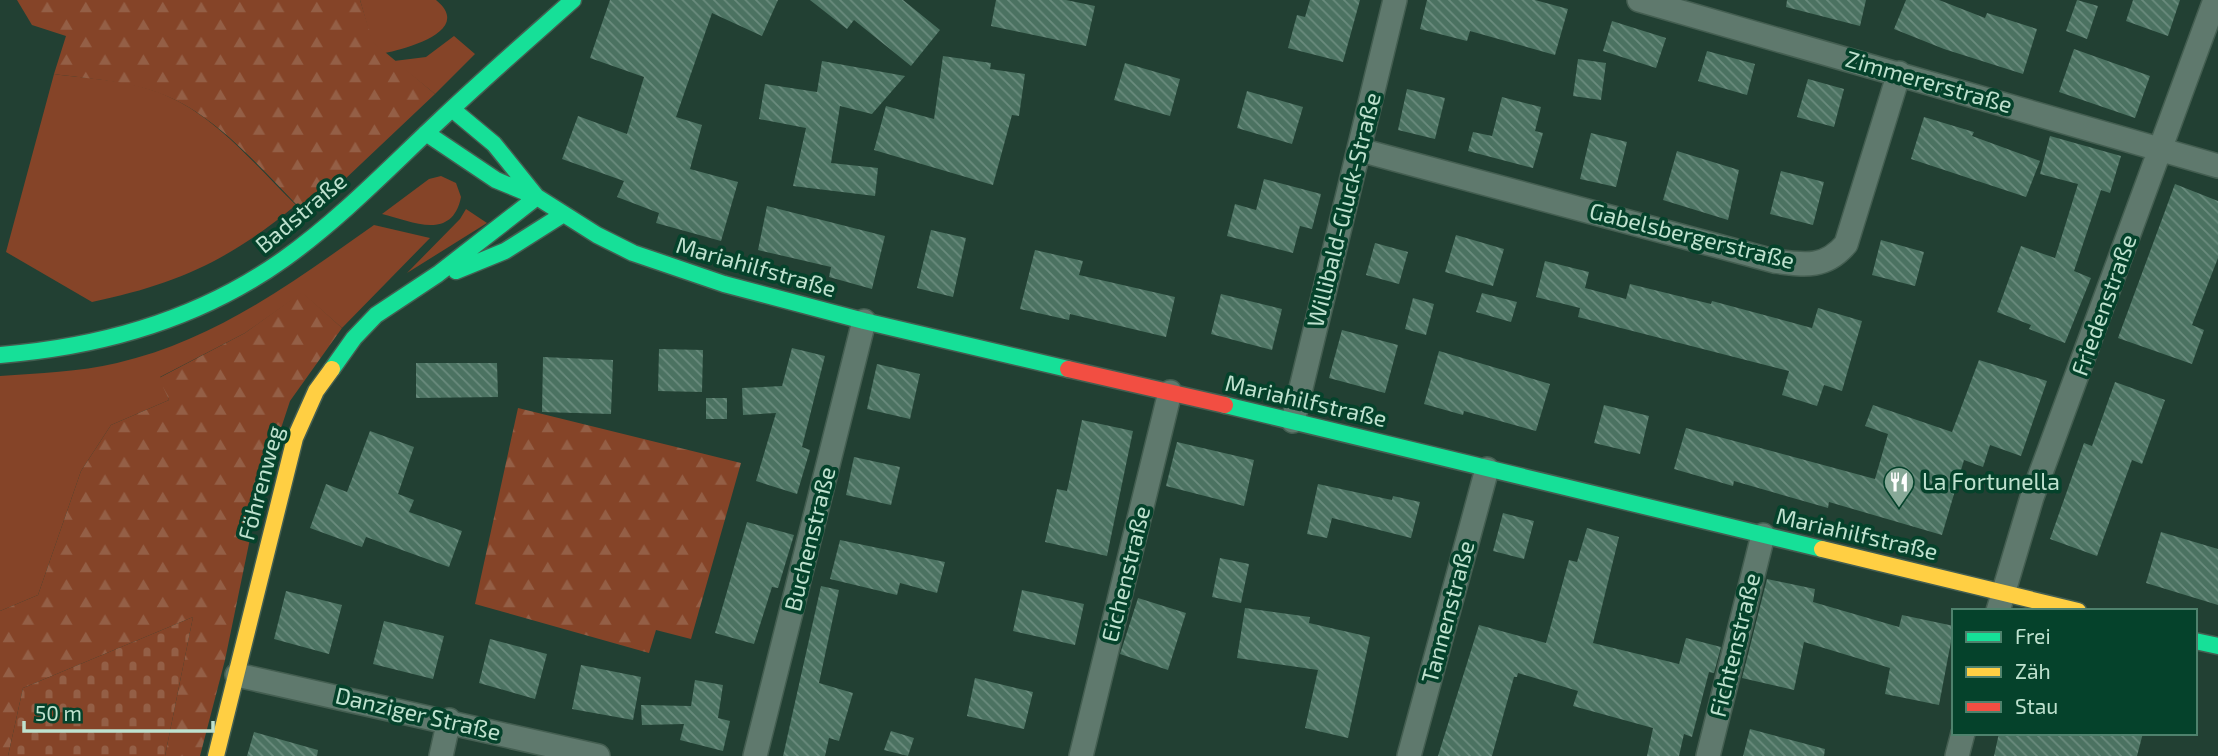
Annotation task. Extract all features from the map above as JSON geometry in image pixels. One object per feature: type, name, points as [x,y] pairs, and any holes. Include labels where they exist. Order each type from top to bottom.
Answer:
[{"type":"street","name":"Badstraße","points":[[0,355],[52,350],[121,335],[194,309],[244,285],[302,245],[573,0]]},
{"type":"street","name":"Willibald-Gluck-Straße","points":[[1293,421],[1395,0]]},
{"type":"street","name":"Zimmererstraße","points":[[1639,0],[2218,166]]},
{"type":"street","name":"Friedenstraße","points":[[2000,601],[2032,497],[2215,0]]},
{"type":"street","name":"Gabelsbergerstraße","points":[[1360,150],[1774,261],[1817,264],[1835,258],[1846,244],[1899,73]]},
{"type":"street","name":"Mariahilfstraße","points":[[452,109],[494,144],[537,197]]},
{"type":"street","name":"Mariahilfstraße","points":[[426,133],[496,180],[537,197],[562,215],[633,253],[724,284],[864,321],[1763,535],[2000,601],[2062,609]]},
{"type":"street","name":"Föhrenweg","points":[[216,756],[288,463],[305,413],[316,391],[354,338],[376,315],[438,274],[537,197]]},
{"type":"street","name":"Föhrenweg","points":[[438,274],[468,268],[497,255],[562,215]]},
{"type":"street","name":"Buchenstraße","points":[[755,756],[864,321]]},
{"type":"street","name":"Eichenstraße","points":[[1082,756],[1170,392]]},
{"type":"street","name":"Tannenstraße","points":[[1409,756],[1488,469]]},
{"type":"street","name":"Fichtenstraße","points":[[1707,756],[1763,535]]},
{"type":"street","points":[[2197,641],[2218,646]]},
{"type":"street","name":"Danziger Straße","points":[[237,675],[449,720],[598,756]]},
{"type":"street","points":[[441,756],[449,720]]},
{"type":"street","points":[[1957,756],[1962,735]]},
{"type":"green space","points":[[17,0],[360,0],[373,42],[435,94],[307,215],[241,148],[185,105],[138,87],[54,74],[66,36],[32,25]]},
{"type":"green space","points":[[360,0],[436,0],[446,11],[447,21],[432,37],[385,53],[372,42]]},
{"type":"green space","points":[[454,36],[475,54],[435,94],[394,61],[426,57]]},
{"type":"green space","points":[[54,74],[138,86],[184,104],[219,129],[296,205],[247,241],[200,268],[150,287],[92,302],[6,252]]},
{"type":"green space","points":[[441,176],[456,183],[461,197],[449,220],[440,224],[417,224],[382,214],[429,179]]},
{"type":"green space","points":[[466,209],[487,223],[407,273],[460,219]]},
{"type":"green space","points":[[374,225],[430,238],[342,328],[302,293],[245,333],[160,377],[169,400],[111,425],[81,471],[38,595],[0,611],[0,376],[103,366],[153,353],[188,340],[283,288]]},
{"type":"green space","points":[[302,292],[342,328],[290,401],[259,495],[225,660],[200,756],[165,756],[193,617],[23,688],[8,756],[0,756],[0,611],[38,595],[81,471],[111,425],[169,400],[159,378],[245,333]]},
{"type":"green space","points":[[518,408],[741,463],[691,639],[656,630],[649,653],[475,604]]},
{"type":"green space","points":[[193,617],[165,756],[8,756],[23,688]]},
{"type":"building","points":[[610,0],[778,0],[762,36],[712,13],[676,117],[702,125],[690,169],[738,182],[721,241],[656,223],[659,213],[617,197],[624,181],[562,159],[578,116],[627,134],[644,77],[590,58]]},
{"type":"building","points":[[810,0],[903,0],[940,30],[911,66],[854,20],[847,29]]},
{"type":"building","points":[[996,0],[1066,0],[1095,6],[1086,46],[991,26]]},
{"type":"building","points":[[1310,0],[1360,0],[1343,62],[1288,48],[1297,15],[1305,17]]},
{"type":"building","points":[[1427,0],[1535,0],[1568,9],[1555,55],[1470,31],[1467,41],[1420,29]]},
{"type":"building","points":[[1787,0],[1866,0],[1860,26],[1786,7]]},
{"type":"building","points":[[1906,0],[1939,0],[1985,18],[1987,13],[2037,29],[2023,74],[1944,49],[1894,29]]},
{"type":"building","points":[[2077,0],[2098,6],[2087,39],[2066,31]]},
{"type":"building","points":[[2133,0],[2180,0],[2168,36],[2126,21]]},
{"type":"building","points":[[1612,21],[1666,38],[1656,68],[1603,51]]},
{"type":"building","points":[[2074,49],[2150,76],[2135,118],[2059,92]]},
{"type":"building","points":[[1707,51],[1755,64],[1747,95],[1698,81]]},
{"type":"building","points":[[943,56],[991,63],[990,69],[1025,74],[1019,116],[1012,115],[993,185],[874,150],[886,106],[934,119]]},
{"type":"building","points":[[1578,59],[1606,63],[1601,100],[1573,96]]},
{"type":"building","points":[[822,61],[905,76],[872,114],[840,106],[831,163],[878,168],[875,196],[793,186],[806,128],[759,119],[765,84],[817,92]]},
{"type":"building","points":[[1125,63],[1180,79],[1170,116],[1114,100]]},
{"type":"building","points":[[1808,79],[1844,89],[1834,127],[1797,117]]},
{"type":"building","points":[[1407,89],[1445,98],[1435,139],[1398,130]]},
{"type":"building","points":[[1247,91],[1303,107],[1292,144],[1237,128]]},
{"type":"building","points":[[1502,97],[1541,107],[1535,131],[1543,133],[1533,168],[1468,151],[1473,132],[1492,136]]},
{"type":"building","points":[[1924,117],[1974,132],[1972,136],[2040,161],[2026,197],[1911,159]]},
{"type":"building","points":[[1591,133],[1627,142],[1616,187],[1580,179]]},
{"type":"building","points":[[2050,136],[2121,156],[2110,193],[2101,190],[2074,271],[2091,278],[2065,343],[2029,329],[2031,325],[1997,312],[2021,246],[2055,258],[2078,184],[2040,174]]},
{"type":"building","points":[[1677,151],[1739,170],[1728,220],[1663,200]]},
{"type":"building","points":[[1781,171],[1824,182],[1813,225],[1770,214]]},
{"type":"building","points":[[1264,179],[1321,194],[1312,229],[1300,226],[1293,253],[1227,236],[1235,204],[1256,210]]},
{"type":"building","points":[[2175,184],[2218,201],[2218,258],[2192,325],[2204,330],[2192,364],[2118,338]]},
{"type":"building","points":[[767,206],[885,236],[872,289],[829,277],[831,267],[758,250]]},
{"type":"building","points":[[931,230],[966,238],[953,297],[917,288]]},
{"type":"building","points":[[1456,235],[1504,249],[1493,286],[1445,272]]},
{"type":"building","points":[[1881,240],[1924,252],[1915,286],[1872,275]]},
{"type":"building","points":[[1375,243],[1408,252],[1399,284],[1366,275]]},
{"type":"building","points":[[1035,250],[1083,261],[1079,275],[1175,297],[1166,337],[1070,314],[1069,320],[1020,309]]},
{"type":"building","points":[[1545,261],[1589,272],[1585,288],[1626,299],[1630,284],[1711,304],[1712,301],[1812,328],[1818,308],[1862,321],[1842,391],[1824,385],[1817,406],[1782,395],[1789,371],[1578,317],[1580,308],[1536,297]]},
{"type":"building","points":[[1482,293],[1517,302],[1511,322],[1476,312]]},
{"type":"building","points":[[1221,294],[1282,309],[1272,350],[1211,334]]},
{"type":"building","points":[[1413,298],[1434,304],[1426,335],[1405,329]]},
{"type":"building","points":[[1342,330],[1398,345],[1385,393],[1329,378]]},
{"type":"building","points":[[792,348],[825,356],[802,447],[810,450],[797,494],[756,481],[776,413],[743,415],[742,388],[782,386]]},
{"type":"building","points":[[659,349],[703,350],[702,392],[658,391]]},
{"type":"building","points":[[1439,351],[1550,384],[1536,431],[1464,411],[1463,415],[1424,404]]},
{"type":"building","points":[[543,357],[613,360],[611,414],[542,412]]},
{"type":"building","points":[[1979,360],[2047,381],[2021,456],[1990,445],[1983,467],[1964,460],[1942,535],[1829,502],[1828,508],[1734,481],[1733,486],[1674,469],[1686,428],[1875,479],[1888,434],[1865,426],[1873,405],[1952,432]]},
{"type":"building","points":[[416,363],[497,363],[498,397],[416,398]]},
{"type":"building","points":[[877,364],[920,374],[910,419],[867,409]]},
{"type":"building","points":[[2115,382],[2165,400],[2142,464],[2132,460],[2097,556],[2050,539],[2084,443],[2092,446]]},
{"type":"building","points":[[706,398],[727,398],[727,419],[706,419]]},
{"type":"building","points":[[1604,405],[1649,416],[1640,454],[1594,443]]},
{"type":"building","points":[[1082,420],[1133,431],[1107,556],[1045,542],[1057,489],[1067,491]]},
{"type":"building","points":[[370,431],[414,447],[398,494],[414,500],[409,512],[462,531],[449,567],[366,537],[362,547],[310,528],[326,484],[347,492]]},
{"type":"building","points":[[1177,442],[1254,460],[1244,506],[1166,486]]},
{"type":"building","points":[[854,457],[900,467],[891,505],[846,495]]},
{"type":"building","points":[[1318,484],[1392,500],[1393,496],[1420,502],[1411,538],[1332,518],[1327,538],[1307,534]]},
{"type":"building","points":[[1503,513],[1534,521],[1524,559],[1493,551]]},
{"type":"building","points":[[747,522],[794,535],[778,588],[772,587],[754,644],[715,633]]},
{"type":"building","points":[[1587,528],[1619,537],[1593,643],[1679,664],[1686,638],[1721,647],[1714,673],[1709,672],[1692,737],[1684,734],[1679,756],[1647,756],[1653,728],[1573,706],[1578,691],[1518,673],[1517,677],[1514,677],[1492,756],[1438,756],[1479,625],[1546,643],[1569,560],[1577,562]]},
{"type":"building","points":[[2161,532],[2218,549],[2218,605],[2146,583]]},
{"type":"building","points":[[840,540],[945,562],[937,593],[900,583],[897,595],[830,579]]},
{"type":"building","points":[[1220,558],[1249,564],[1241,603],[1212,597]]},
{"type":"building","points":[[1767,579],[1815,589],[1813,602],[1899,627],[1902,615],[1952,626],[1939,705],[1885,694],[1890,668],[1804,642],[1794,690],[1742,678]]},
{"type":"building","points":[[821,586],[839,590],[819,683],[853,693],[839,741],[829,738],[825,756],[783,756]]},
{"type":"building","points":[[1022,590],[1084,604],[1075,645],[1013,631]]},
{"type":"building","points":[[286,591],[342,605],[329,654],[274,639]]},
{"type":"building","points":[[1138,598],[1186,613],[1168,670],[1120,654]]},
{"type":"building","points":[[1245,608],[1310,617],[1309,623],[1370,637],[1348,738],[1305,728],[1318,670],[1237,658]]},
{"type":"building","points":[[384,621],[444,636],[433,679],[373,664]]},
{"type":"building","points":[[490,639],[547,654],[535,699],[479,683]]},
{"type":"building","points":[[581,665],[641,677],[633,720],[572,709]]},
{"type":"building","points":[[975,678],[1033,692],[1024,729],[967,716]]},
{"type":"building","points":[[695,680],[723,685],[718,718],[730,721],[723,751],[680,740],[684,724],[642,725],[641,705],[691,706]]},
{"type":"building","points":[[1750,729],[1825,749],[1824,756],[1743,756]]},
{"type":"building","points":[[891,731],[914,738],[908,756],[884,750]]},
{"type":"building","points":[[254,732],[318,750],[317,756],[247,756]]},
{"type":"building","points":[[1999,735],[2142,735],[2137,756],[1994,756]]},
{"type":"traffic: fast","points":[[0,355],[112,337],[184,314],[252,280],[305,244],[344,210],[573,0]]},
{"type":"traffic: fast","points":[[452,109],[494,144],[536,196]]},
{"type":"traffic: fast","points":[[426,133],[496,180],[537,197],[597,235],[633,253],[724,284],[864,321],[1068,369]]},
{"type":"traffic: fast","points":[[332,369],[354,338],[376,315],[438,274],[537,197]]},
{"type":"traffic: fast","points":[[456,271],[505,251],[562,215]]},
{"type":"traffic: fast","points":[[1225,405],[1822,549]]},
{"type":"traffic: fast","points":[[2197,641],[2218,646]]},
{"type":"traffic: slow","points":[[216,756],[295,438],[316,391],[332,369]]},
{"type":"traffic: slow","points":[[1822,549],[2070,609]]},
{"type":"traffic: jam","points":[[1068,369],[1225,405]]},
{"type":"place","name":"La Fortunella","points":[[1899,509]]}]
